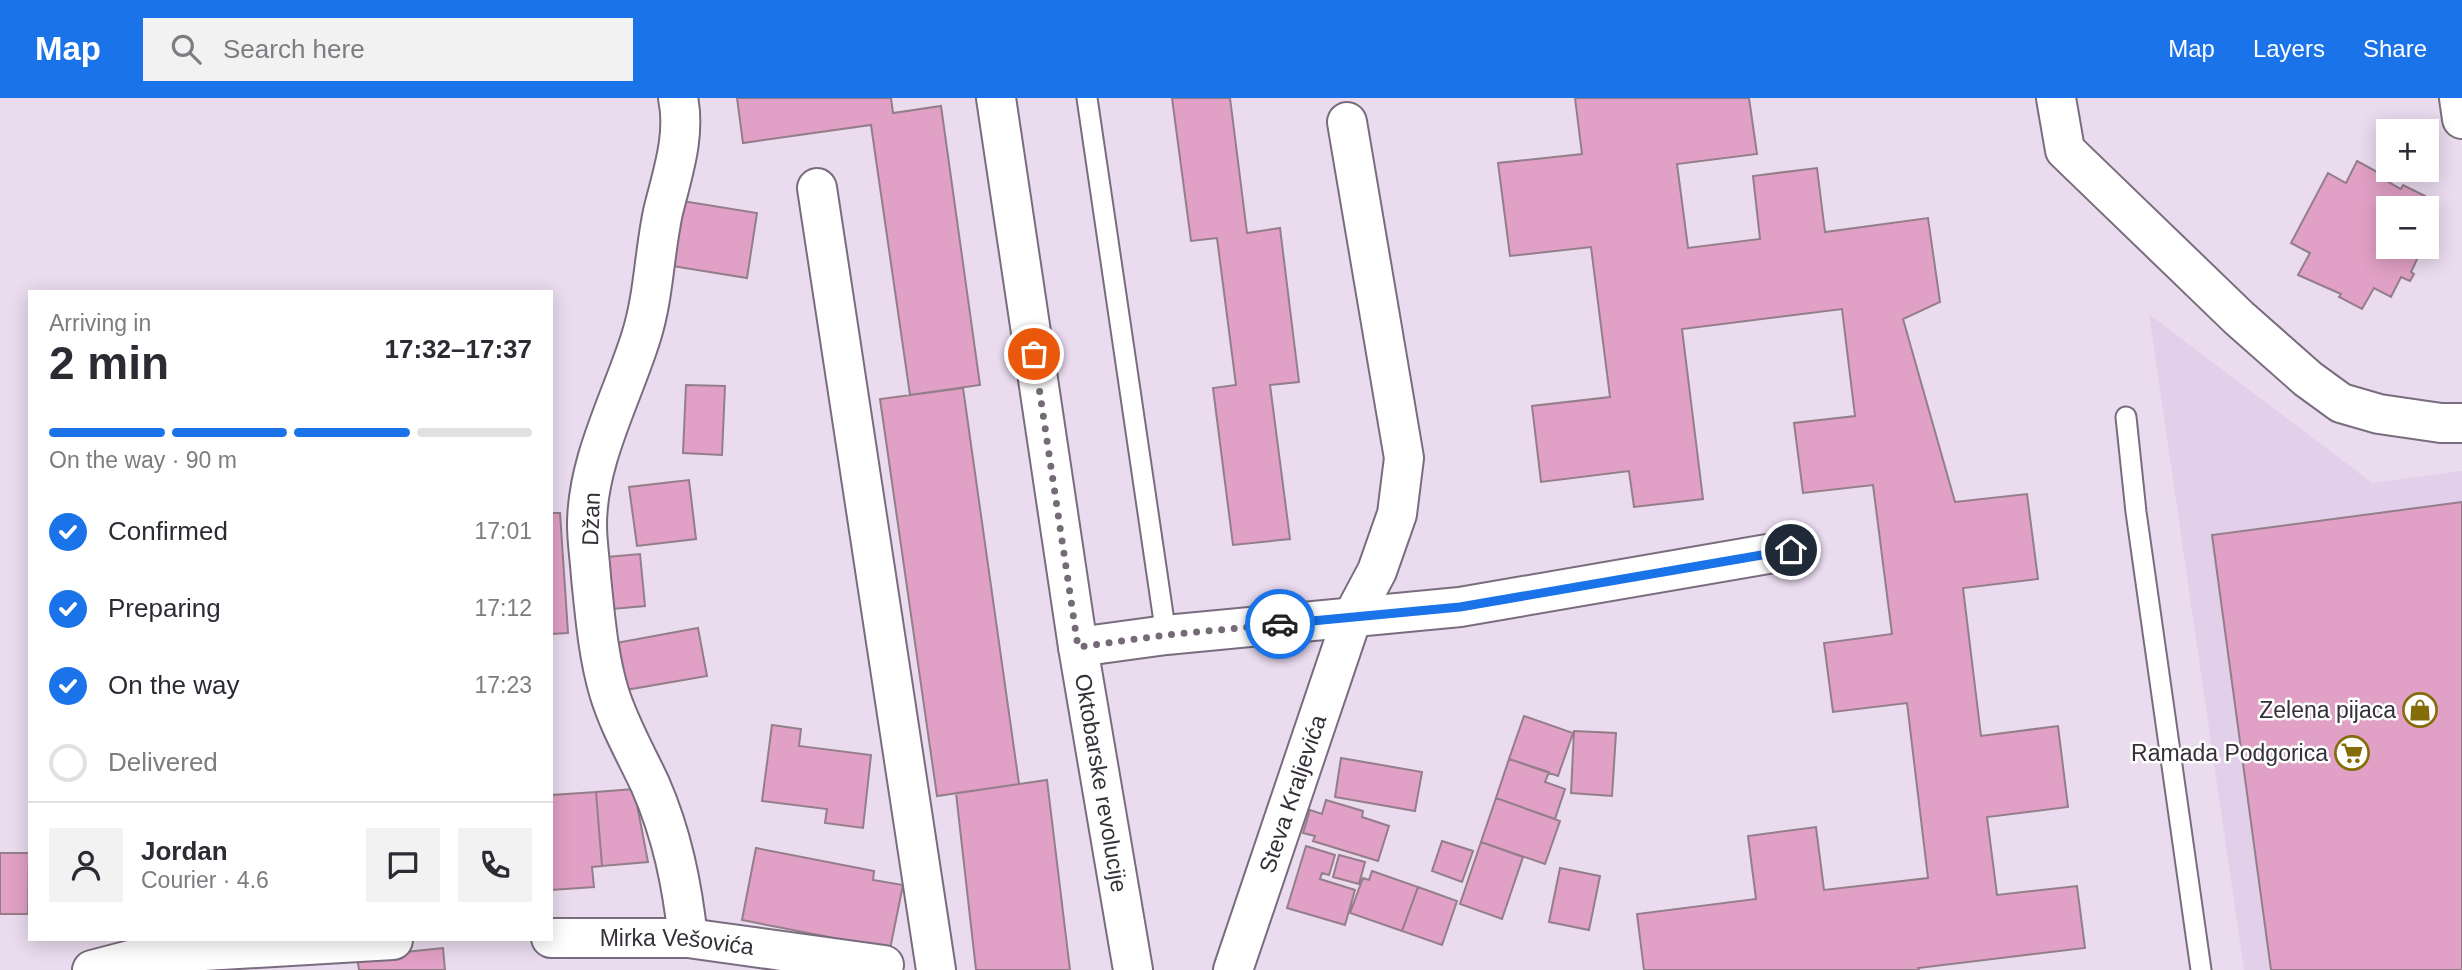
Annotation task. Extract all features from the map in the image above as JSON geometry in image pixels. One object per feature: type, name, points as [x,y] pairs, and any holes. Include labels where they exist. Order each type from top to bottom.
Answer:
[{"type":"street","name":"Džan","points":[[678,98],[681,123],[679,143],[660,224],[652,297],[596,463],[589,492],[587,525],[596,628],[609,691],[624,733],[650,786],[672,844],[683,891],[688,937]]},
{"type":"street","name":"Oktobarske revolucije","points":[[996,98],[1078,647],[1133,970]]},
{"type":"street","points":[[2056,98],[2066,150],[2239,318],[2308,379],[2341,403],[2379,414],[2441,423],[2462,423]]},
{"type":"street","points":[[2459,98],[2462,118]]},
{"type":"street","name":"Steva Kraljevića","points":[[1233,970],[1352,618],[1377,571],[1397,514],[1404,458],[1347,122]]},
{"type":"street","points":[[817,188],[936,970]]},
{"type":"street","points":[[1078,647],[1166,635],[1460,607],[1791,550]]},
{"type":"street","name":"Mirka Vešovića","points":[[553,938],[688,937],[884,965]]},
{"type":"street","points":[[92,970],[170,953],[376,941]]},
{"type":"lane","points":[[1087,98],[1166,635]]},
{"type":"lane","points":[[2126,417],[2136,512],[2201,970]]},
{"type":"shaded area","name":"Ramada Podgorica","points":[[2149,314],[2372,483],[2462,471],[2462,970],[2244,970]]},
{"type":"building","points":[[737,98],[891,98],[893,113],[941,106],[980,385],[910,395],[871,125],[743,143]]},
{"type":"building","points":[[1172,98],[1230,98],[1247,233],[1280,228],[1299,382],[1270,385],[1290,539],[1233,545],[1213,388],[1236,385],[1217,238],[1191,241]]},
{"type":"building","points":[[1575,98],[1749,98],[1757,154],[1677,164],[1688,248],[1760,239],[1753,176],[1817,168],[1825,232],[1928,218],[1940,302],[1903,319],[1955,502],[2027,494],[2038,579],[1963,588],[1981,736],[2058,726],[2068,807],[1987,817],[1997,895],[2077,886],[2085,948],[1918,968],[1919,970],[1644,970],[1637,914],[1756,899],[1748,836],[1816,827],[1824,890],[1928,878],[1907,703],[1833,712],[1824,643],[1892,634],[1873,485],[1803,493],[1794,423],[1855,416],[1842,309],[1682,329],[1703,499],[1634,507],[1629,471],[1541,482],[1532,406],[1610,397],[1591,247],[1510,256],[1498,163],[1582,154]]},
{"type":"building","points":[[2357,161],[2376,171],[2376,182],[2389,182],[2401,189],[2403,185],[2425,196],[2376,196],[2376,259],[2417,259],[2410,281],[2401,277],[2391,297],[2374,288],[2362,309],[2339,297],[2341,294],[2298,275],[2310,253],[2291,243],[2328,173],[2346,183]]},
{"type":"building","points":[[670,199],[757,213],[747,278],[660,264]]},
{"type":"building","points":[[686,385],[725,386],[722,455],[683,453]]},
{"type":"building","points":[[963,388],[1019,784],[937,796],[880,399]]},
{"type":"building","points":[[689,480],[696,539],[637,546],[629,487]]},
{"type":"building","name":"Ramada Podgorica","points":[[2462,502],[2462,970],[2271,970],[2212,535]]},
{"type":"building","points":[[553,513],[560,513],[568,633],[553,634]]},
{"type":"building","points":[[640,554],[645,606],[601,610],[596,558]]},
{"type":"building","points":[[698,628],[707,676],[614,692],[605,645]]},
{"type":"building","points":[[1524,716],[1573,733],[1558,776],[1509,759]]},
{"type":"building","points":[[772,725],[801,729],[799,746],[871,755],[863,828],[825,823],[827,809],[762,801]]},
{"type":"building","points":[[1574,731],[1616,733],[1612,796],[1571,793]]},
{"type":"building","points":[[1341,758],[1422,772],[1415,811],[1335,797]]},
{"type":"building","points":[[1509,759],[1549,772],[1545,782],[1565,789],[1555,819],[1496,798]]},
{"type":"building","points":[[1047,780],[1070,970],[976,970],[956,793]]},
{"type":"building","points":[[634,789],[648,862],[602,866],[596,792]]},
{"type":"building","points":[[596,792],[602,866],[592,867],[594,887],[553,890],[553,795]]},
{"type":"building","points":[[1496,798],[1560,821],[1545,864],[1481,842]]},
{"type":"building","points":[[1326,800],[1363,811],[1362,817],[1389,826],[1378,861],[1313,841],[1315,836],[1303,833],[1310,810],[1322,814]]},
{"type":"building","points":[[1442,841],[1473,851],[1462,882],[1432,871]]},
{"type":"building","points":[[1481,842],[1523,857],[1502,919],[1460,904]]},
{"type":"building","points":[[1306,846],[1335,855],[1329,875],[1322,873],[1320,879],[1355,890],[1345,925],[1287,908]]},
{"type":"building","points":[[756,848],[874,871],[873,880],[903,885],[890,949],[742,920]]},
{"type":"building","points":[[0,853],[28,853],[28,914],[0,914]]},
{"type":"building","points":[[1339,855],[1365,862],[1359,884],[1333,877]]},
{"type":"building","points":[[1560,868],[1600,876],[1589,930],[1549,922]]},
{"type":"building","points":[[1372,871],[1418,887],[1402,931],[1350,913],[1363,878],[1369,880]]},
{"type":"building","points":[[1418,887],[1457,901],[1442,945],[1402,931]]},
{"type":"building","points":[[443,948],[445,970],[359,970],[357,957]]},
{"type":"way so far","points":[[1034,354],[1078,647],[1280,624]]},
{"type":"place","name":"Zelena pijaca","points":[[2420,710]]},
{"type":"place","name":"Ramada Podgorica","points":[[2352,753]]},
{"type":"route","points":[[1280,624],[1460,607],[1791,550]]}]
